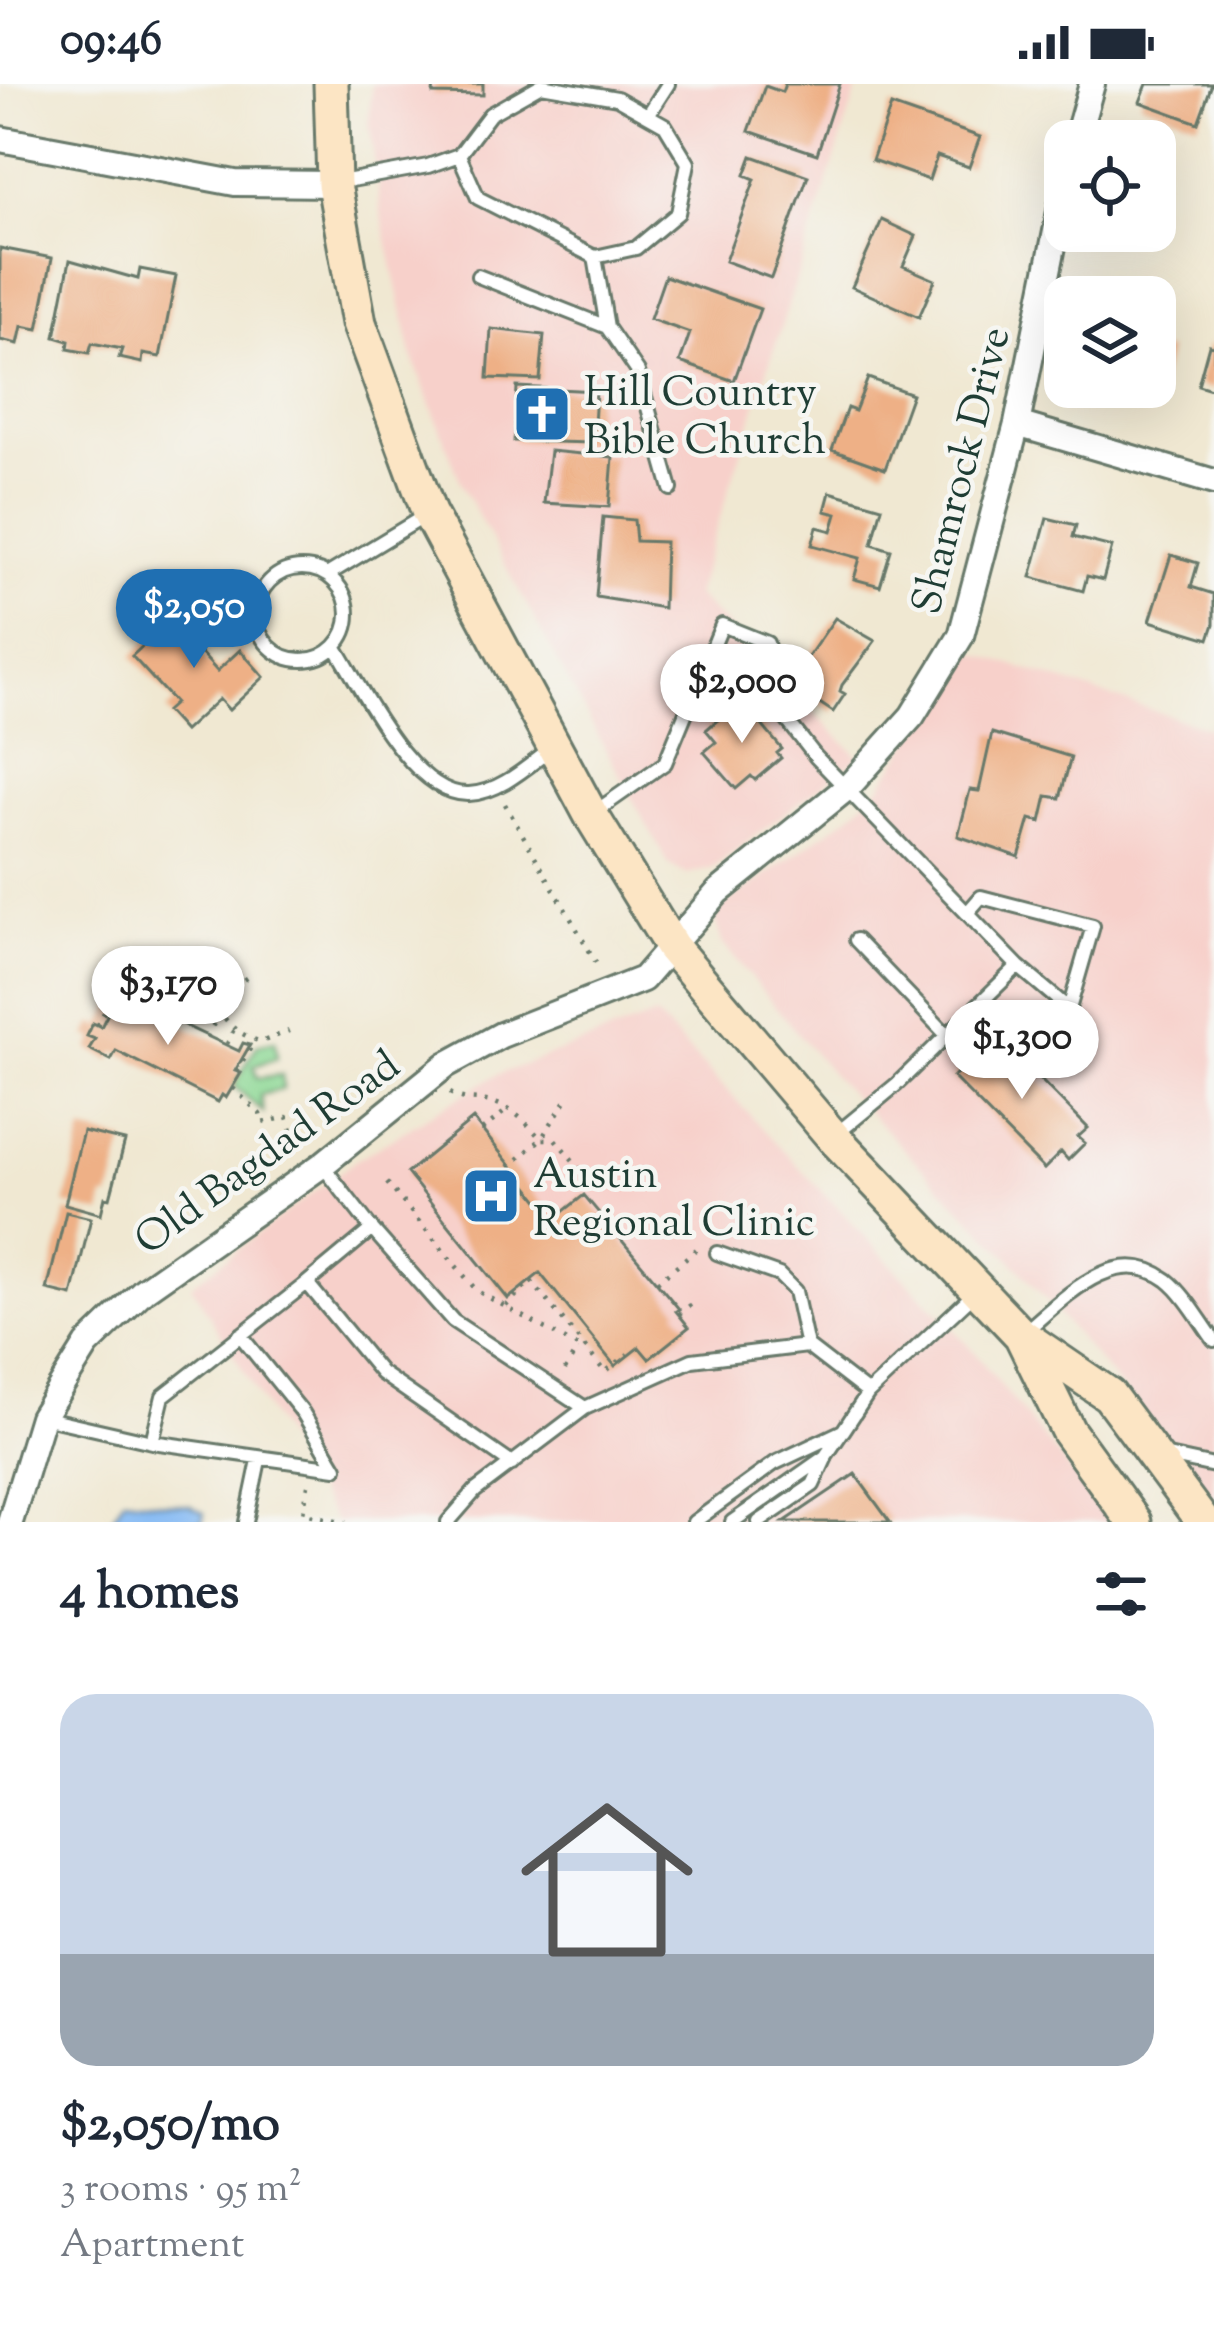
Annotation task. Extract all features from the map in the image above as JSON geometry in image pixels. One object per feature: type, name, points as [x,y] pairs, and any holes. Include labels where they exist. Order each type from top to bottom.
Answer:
[{"type":"main road","points":[[331,84],[334,184],[359,323],[429,513],[591,814],[672,947],[833,1137],[1021,1335],[1108,1395],[1202,1522]]},
{"type":"main road","points":[[1021,1335],[1068,1431],[1134,1522]]},
{"type":"street","points":[[1082,120],[1092,84]]},
{"type":"street","points":[[0,139],[236,183],[334,184]]},
{"type":"street","name":"Shamrock Drive","points":[[672,947],[718,892],[848,788],[912,716],[961,636],[1017,424],[1052,252]]},
{"type":"street","points":[[1017,424],[1214,482]]},
{"type":"street","name":"Old Bagdad Road","points":[[10,1522],[43,1417],[87,1345],[144,1290],[322,1165],[446,1065],[502,1035],[643,979],[672,947]]},
{"type":"lane","points":[[648,116],[668,84]]},
{"type":"lane","points":[[334,184],[428,166],[459,155],[490,114],[541,86],[617,98],[665,125],[688,163],[678,213],[636,248],[595,257],[478,198],[459,155]]},
{"type":"lane","points":[[595,257],[608,328],[638,372],[671,489]]},
{"type":"lane","points":[[478,276],[608,328]]},
{"type":"lane","points":[[327,575],[429,513]]},
{"type":"lane","points":[[299,568],[327,575],[339,586],[348,615],[335,646],[311,659],[296,660],[269,646],[256,620],[262,591],[284,571],[299,568]]},
{"type":"lane","points":[[591,814],[665,763],[722,625],[767,644],[783,715],[816,757],[1018,967],[1069,1009],[1093,926],[981,897],[967,913]]},
{"type":"lane","points":[[335,646],[421,774],[451,791],[469,794],[495,786],[552,748]]},
{"type":"lane","points":[[856,940],[948,1036]]},
{"type":"lane","points":[[833,1137],[1018,967]]},
{"type":"lane","points":[[322,1165],[453,1321],[585,1408]]},
{"type":"lane","points":[[152,1442],[163,1396],[372,1229]]},
{"type":"lane","points":[[717,1253],[779,1275],[795,1291],[807,1346],[868,1393]]},
{"type":"lane","points":[[1021,1335],[1072,1292],[1116,1266],[1139,1264],[1170,1282],[1214,1340]]},
{"type":"lane","points":[[307,1282],[381,1373],[512,1465]]},
{"type":"lane","points":[[759,1522],[814,1485],[825,1457],[868,1393],[980,1288]]},
{"type":"lane","points":[[43,1417],[152,1442],[336,1468],[303,1413],[240,1335]]},
{"type":"lane","points":[[448,1522],[475,1491],[585,1408],[692,1360],[807,1346]]},
{"type":"lane","points":[[694,1522],[775,1463],[843,1431]]},
{"type":"lane","points":[[1153,1452],[1214,1466]]},
{"type":"lane","points":[[732,1522],[825,1457]]},
{"type":"lane","points":[[246,1522],[259,1460]]},
{"type":"path","points":[[495,786],[601,970]]},
{"type":"path","points":[[98,1025],[122,980],[153,985],[154,978],[178,983],[180,971],[204,986],[234,1029],[256,1040],[289,1030]]},
{"type":"path","points":[[214,1000],[252,974]]},
{"type":"path","points":[[207,1037],[221,1010]]},
{"type":"path","points":[[226,1044],[234,1029]]},
{"type":"path","points":[[238,1072],[256,1040]]},
{"type":"path","points":[[233,1088],[260,1114],[262,1123],[287,1117],[294,1136]]},
{"type":"path","points":[[450,1093],[464,1101],[493,1102],[523,1118],[541,1139]]},
{"type":"path","points":[[509,1167],[541,1139],[569,1096]]},
{"type":"path","points":[[482,1130],[507,1110]]},
{"type":"path","points":[[541,1139],[555,1138],[593,1184]]},
{"type":"path","points":[[387,1183],[477,1292],[581,1346]]},
{"type":"path","points":[[658,1282],[707,1240]]},
{"type":"path","points":[[506,1306],[532,1281],[605,1372],[628,1354]]},
{"type":"path","points":[[679,1314],[693,1304]]},
{"type":"path","points":[[565,1370],[581,1346]]},
{"type":"path","points":[[311,1468],[302,1513],[346,1522]]},
{"type":"shaded area","points":[[372,84],[859,84],[695,595],[859,757],[712,869],[687,875],[668,864],[462,486],[412,356],[381,213],[369,119]]},
{"type":"shaded area","points":[[971,652],[1214,730],[1214,1507],[1153,1425],[1020,1269],[835,1078],[722,943],[715,919],[721,908],[849,816],[880,787]]},
{"type":"shaded area","points":[[656,1016],[970,1347],[1111,1522],[335,1522],[191,1285],[355,1161],[494,1076]]},
{"type":"green space","points":[[275,1041],[277,1058],[254,1066],[257,1078],[282,1075],[283,1089],[260,1095],[263,1112],[234,1086],[257,1045]]},
{"type":"water","points":[[124,1498],[190,1506],[204,1513],[202,1522],[110,1522]]},
{"type":"building","points":[[434,84],[483,84],[483,95],[433,94]]},
{"type":"building","points":[[785,84],[840,84],[817,154],[749,131],[765,86],[782,92]]},
{"type":"building","points":[[1147,84],[1212,84],[1198,123],[1140,102]]},
{"type":"building","points":[[891,106],[980,137],[969,167],[937,156],[929,180],[872,160]]},
{"type":"building","points":[[752,156],[808,176],[771,278],[725,261],[755,179],[745,175]]},
{"type":"building","points":[[882,220],[916,236],[903,266],[935,280],[919,317],[852,287]]},
{"type":"building","points":[[0,248],[52,258],[38,329],[22,326],[18,344],[0,340]]},
{"type":"building","points":[[70,260],[138,279],[140,269],[176,276],[160,357],[143,354],[142,363],[119,358],[122,349],[92,343],[89,353],[68,349],[69,341],[55,337]]},
{"type":"building","points":[[665,276],[760,309],[734,381],[680,362],[690,333],[650,319]]},
{"type":"building","points":[[491,329],[544,335],[540,380],[488,378]]},
{"type":"building","points":[[1209,345],[1214,346],[1214,390],[1198,385]]},
{"type":"building","points":[[868,378],[912,394],[885,469],[832,450],[847,408],[855,411]]},
{"type":"building","points":[[517,387],[596,391],[593,443],[514,441]]},
{"type":"building","points":[[550,451],[613,457],[609,507],[544,503]]},
{"type":"building","points":[[830,492],[882,507],[872,544],[891,550],[880,586],[854,579],[860,558],[812,545],[817,527],[832,531],[837,514],[825,511]]},
{"type":"building","points":[[603,517],[634,520],[636,541],[665,542],[663,608],[596,597]]},
{"type":"building","points":[[1047,518],[1076,525],[1073,537],[1112,547],[1103,580],[1087,576],[1083,591],[1031,577]]},
{"type":"building","points":[[1171,555],[1198,563],[1191,587],[1214,594],[1209,639],[1150,621]]},
{"type":"building","points":[[183,609],[211,640],[199,651],[217,671],[240,650],[264,677],[229,710],[219,699],[184,731],[166,711],[175,703],[132,656]]},
{"type":"building","points":[[835,618],[875,641],[842,685],[840,691],[845,694],[833,712],[790,683]]},
{"type":"building","points":[[741,700],[782,749],[777,753],[781,758],[736,789],[704,752],[716,742],[706,730]]},
{"type":"building","points":[[992,733],[1071,757],[1060,798],[1047,796],[1041,822],[1030,819],[1019,857],[958,836],[970,790],[979,791]]},
{"type":"building","points":[[118,994],[239,1051],[243,1043],[250,1045],[226,1098],[222,1095],[218,1102],[116,1051],[111,1060],[89,1049],[95,1039],[87,1036],[93,1023],[101,1027]]},
{"type":"building","points":[[996,1034],[1020,1058],[1024,1054],[1039,1070],[1035,1074],[1088,1128],[1078,1137],[1085,1143],[1068,1160],[1061,1152],[1044,1169],[953,1077]]},
{"type":"building","points":[[473,1119],[554,1219],[584,1195],[689,1327],[649,1359],[639,1347],[615,1366],[540,1273],[508,1299],[407,1173]]},
{"type":"building","points":[[83,1131],[125,1141],[101,1214],[65,1204]]},
{"type":"building","points":[[66,1212],[91,1218],[72,1296],[47,1290]]},
{"type":"building","points":[[855,1474],[890,1522],[784,1522]]},
{"type":"place","name":"Hill Country Bible Church","points":[[542,414]]},
{"type":"place","name":"Austin Regional Clinic","points":[[491,1196]]}]
